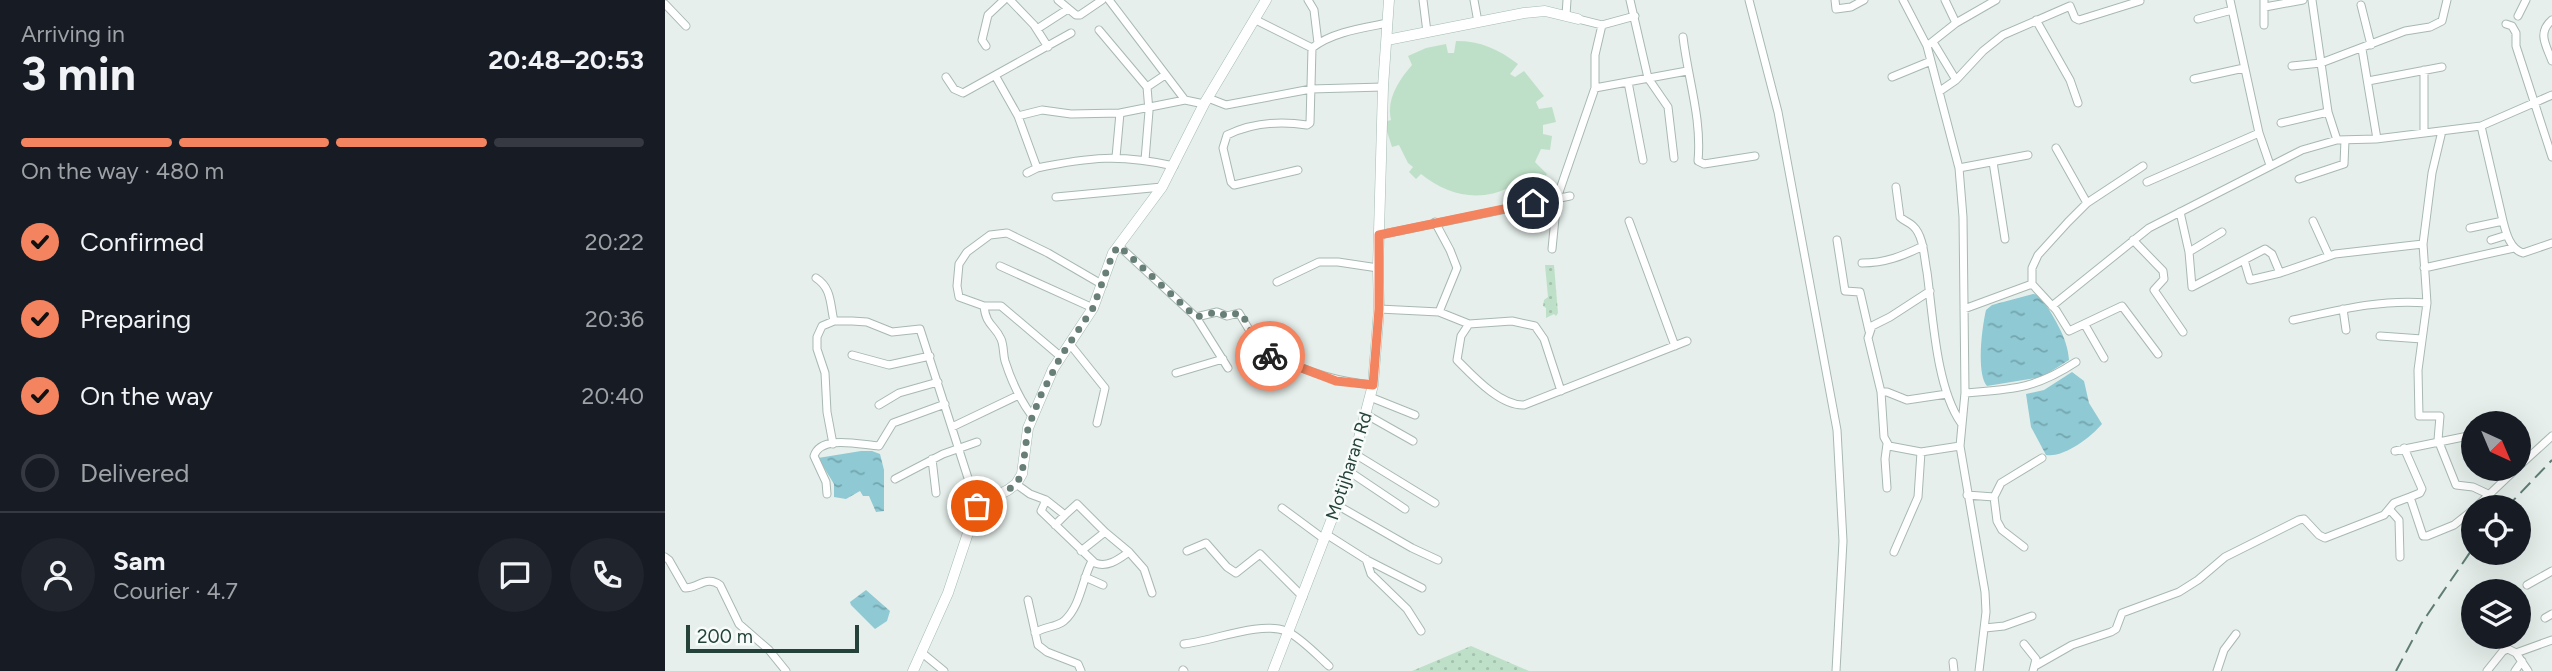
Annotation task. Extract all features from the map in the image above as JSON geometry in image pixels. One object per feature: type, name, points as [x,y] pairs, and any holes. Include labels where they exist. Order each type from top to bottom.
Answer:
[{"type":"street","points":[[986,46],[982,40],[988,15],[1004,0]]},
{"type":"street","points":[[1010,0],[1037,29],[1048,47]]},
{"type":"street","points":[[1058,0],[1076,15],[1102,0]]},
{"type":"street","points":[[1109,0],[1185,100]]},
{"type":"street","points":[[977,506],[1016,484],[1022,474],[1024,446],[1032,416],[1061,356],[1093,308],[1113,253],[1162,187],[1206,101],[1266,0]]},
{"type":"street","points":[[1299,170],[1234,185],[1223,148],[1227,135],[1249,127],[1271,123],[1307,125],[1312,121],[1314,10],[1308,0]]},
{"type":"street","name":"Motijharan Rd","points":[[1273,671],[1350,472],[1373,385],[1379,309],[1383,87],[1389,0]]},
{"type":"street","points":[[1423,0],[1427,32]]},
{"type":"street","points":[[1474,0],[1478,22]]},
{"type":"street","points":[[1566,15],[1567,0]]},
{"type":"street","points":[[1630,0],[1648,78],[1668,107],[1674,158]]},
{"type":"street","points":[[1749,0],[1777,112],[1837,430],[1843,541],[1836,671]]},
{"type":"street","points":[[1835,0],[1836,9],[1841,10],[1864,0]]},
{"type":"street","points":[[1903,0],[1956,80]]},
{"type":"street","points":[[1945,0],[1956,23]]},
{"type":"street","points":[[1930,44],[1956,23],[1996,0]]},
{"type":"street","points":[[2230,0],[2259,133],[2270,165]]},
{"type":"street","points":[[2264,25],[2264,4],[2303,0]]},
{"type":"street","points":[[2299,179],[2344,164],[2341,140],[2328,112],[2312,0]]},
{"type":"street","points":[[2292,66],[2321,63],[2405,31],[2430,27],[2442,21],[2447,0]]},
{"type":"street","points":[[2518,16],[2526,0]]},
{"type":"street","points":[[1940,92],[1956,80],[1993,42],[2069,3],[2075,18],[2079,20],[2140,1]]},
{"type":"street","points":[[665,4],[686,26]]},
{"type":"street","points":[[2361,5],[2371,45]]},
{"type":"street","points":[[1037,29],[1068,9]]},
{"type":"street","points":[[2198,19],[2232,10]]},
{"type":"street","points":[[1387,40],[1524,13],[1545,11],[1602,25],[1635,16]]},
{"type":"street","points":[[1254,19],[1315,46],[1350,31],[1388,23]]},
{"type":"street","points":[[2036,20],[2070,80],[2078,103]]},
{"type":"street","points":[[2552,20],[2542,34],[2552,61]]},
{"type":"street","points":[[2506,24],[2512,26],[2516,33],[2516,46],[2552,157]]},
{"type":"street","points":[[1552,249],[1557,198],[1595,88],[1595,55],[1602,25]]},
{"type":"street","points":[[1099,30],[1147,87],[1149,109],[1145,160]]},
{"type":"street","points":[[946,77],[954,89],[963,93],[1071,33]]},
{"type":"street","points":[[1683,37],[1687,71],[1697,107],[1698,161],[1704,164],[1755,156]]},
{"type":"street","points":[[1930,44],[1931,61],[1959,168],[1965,393],[1960,446],[1985,592],[1985,628],[1979,671]]},
{"type":"street","points":[[2363,48],[2377,139]]},
{"type":"street","points":[[1892,77],[1931,61]]},
{"type":"street","points":[[2368,80],[2442,67]]},
{"type":"street","points":[[2194,79],[2244,68]]},
{"type":"street","points":[[1595,88],[1687,71]]},
{"type":"street","points":[[2424,71],[2424,132]]},
{"type":"street","points":[[1147,87],[1165,75]]},
{"type":"street","points":[[996,76],[1018,116],[1037,168]]},
{"type":"street","points":[[1628,82],[1643,160]]},
{"type":"street","points":[[1018,116],[1042,110],[1071,114],[1120,113],[1185,100],[1226,105],[1311,89],[1383,87]]},
{"type":"street","points":[[2052,306],[2133,240],[2176,214],[2302,150],[2341,140],[2377,139],[2481,126],[2552,95]]},
{"type":"street","points":[[2281,123],[2328,112]]},
{"type":"street","points":[[1116,157],[1120,113]]},
{"type":"street","points":[[2481,126],[2503,221],[2514,248],[2523,253],[2552,243]]},
{"type":"street","points":[[2442,131],[2432,173],[2423,244],[2427,303],[2419,370],[2419,416],[2440,416],[2438,440],[2456,485],[2473,487],[2488,494],[2502,481]]},
{"type":"street","points":[[2147,182],[2259,133]]},
{"type":"street","points":[[2056,148],[2087,203]]},
{"type":"street","points":[[1959,168],[2028,155]]},
{"type":"street","points":[[1027,173],[1037,168],[1084,158],[1116,157],[1174,166]]},
{"type":"street","points":[[1993,162],[2005,239]]},
{"type":"street","points":[[2143,166],[2087,203],[2038,255],[2032,268],[2032,284],[2052,306],[2069,331],[2122,306],[2158,354]]},
{"type":"street","points":[[1056,197],[1162,187]]},
{"type":"street","points":[[1896,187],[1900,217],[1915,228],[1923,246],[1947,394],[1961,423]]},
{"type":"street","points":[[1379,235],[1570,196]]},
{"type":"street","points":[[2176,214],[2189,252],[2192,287],[2265,248],[2269,250],[2280,273]]},
{"type":"street","points":[[1629,221],[1675,346]]},
{"type":"street","points":[[2313,221],[2329,256]]},
{"type":"street","points":[[2470,228],[2503,221]]},
{"type":"street","points":[[1435,222],[1457,268],[1439,312]]},
{"type":"street","points":[[2189,252],[2222,232]]},
{"type":"street","points":[[1061,356],[1001,306],[984,306],[959,297],[959,264],[975,244],[997,234],[1007,233],[1103,285]]},
{"type":"street","points":[[2491,240],[2507,235]]},
{"type":"street","points":[[1837,240],[1845,291],[1860,292],[1869,331],[1869,344],[1881,392],[1884,438],[1887,444],[1887,488]]},
{"type":"street","points":[[2133,240],[2163,271],[2164,279],[2155,288],[2155,294],[2183,332]]},
{"type":"street","points":[[2244,260],[2250,280],[2329,256],[2423,244]]},
{"type":"street","points":[[1119,246],[1196,317],[1228,368]]},
{"type":"street","points":[[1862,263],[1899,258],[1923,246]]},
{"type":"street","points":[[2424,268],[2514,248]]},
{"type":"street","points":[[1277,282],[1319,262],[1378,268]]},
{"type":"street","points":[[1000,265],[1093,308]]},
{"type":"street","points":[[816,278],[828,291],[834,321]]},
{"type":"street","points":[[1964,309],[2032,284]]},
{"type":"street","points":[[1869,331],[1872,326],[1930,291]]},
{"type":"street","points":[[2293,320],[2399,300],[2427,303]]},
{"type":"street","points":[[984,306],[990,326],[1000,337],[1019,395],[1032,416]]},
{"type":"street","points":[[1379,309],[1439,312],[1469,324],[1512,321],[1535,326],[1544,339],[1562,391]]},
{"type":"street","points":[[2343,309],[2346,330]]},
{"type":"street","points":[[1196,317],[1217,312],[1227,316],[1240,313],[1259,346],[1275,359],[1336,381],[1373,385]]},
{"type":"street","points":[[833,444],[827,412],[825,373],[817,349],[817,337],[822,326],[834,321],[867,322],[892,332],[920,329],[977,506],[948,593],[913,671]]},
{"type":"street","points":[[1469,324],[1461,336],[1457,360],[1486,386],[1509,403],[1517,405],[1562,391],[1687,341]]},
{"type":"street","points":[[2085,325],[2104,358]]},
{"type":"street","points":[[2379,336],[2422,339]]},
{"type":"street","points":[[1069,343],[1105,388],[1097,423]]},
{"type":"street","points":[[852,355],[889,365],[930,356]]},
{"type":"street","points":[[1176,373],[1223,359]]},
{"type":"street","points":[[1965,393],[2036,384],[2076,362]]},
{"type":"street","points":[[879,405],[899,393],[937,382]]},
{"type":"street","points":[[1881,392],[1907,400],[1947,394]]},
{"type":"street","points":[[952,427],[1019,395]]},
{"type":"street","points":[[1370,397],[1415,415]]},
{"type":"street","points":[[827,494],[826,482],[814,456],[818,447],[822,444],[881,446],[888,428],[893,423],[945,404]]},
{"type":"street","points":[[1367,415],[1413,441]]},
{"type":"street","points":[[2531,455],[2552,436]]},
{"type":"street","points":[[2395,450],[2461,437]]},
{"type":"street","points":[[895,479],[958,448],[977,442]]},
{"type":"street","points":[[1887,444],[1921,453],[1960,446]]},
{"type":"street","points":[[2034,668],[2073,645],[2112,632],[2116,629],[2122,613],[2179,592],[2225,557],[2299,520],[2307,521],[2319,536],[2325,538],[2390,510],[2395,503],[2420,493],[2422,489],[2404,448]]},
{"type":"street","points":[[1894,552],[1918,496],[1921,453]]},
{"type":"street","points":[[1355,454],[1435,503]]},
{"type":"street","points":[[2024,547],[2002,530],[1997,521],[1994,497],[2001,483],[2042,458]]},
{"type":"street","points":[[932,460],[936,493]]},
{"type":"street","points":[[1350,472],[1405,509]]},
{"type":"street","points":[[1016,484],[1030,495],[1046,500],[1065,515]]},
{"type":"street","points":[[1967,495],[1994,497]]},
{"type":"street","points":[[2410,497],[2424,536],[2461,519]]},
{"type":"street","points":[[1046,500],[1041,512],[1092,561],[1102,566],[1129,552]]},
{"type":"street","points":[[1055,525],[1077,504],[1144,569],[1152,593]]},
{"type":"street","points":[[1337,505],[1438,560]]},
{"type":"street","points":[[1282,509],[1325,536],[1422,588]]},
{"type":"street","points":[[2390,510],[2399,520],[2400,557]]},
{"type":"street","points":[[1081,551],[1105,532]]},
{"type":"street","points":[[1187,551],[1206,543],[1227,568],[1236,573],[1260,554],[1303,597]]},
{"type":"street","points":[[665,557],[685,588],[690,589],[707,581],[720,585],[739,624],[769,650],[786,671]]},
{"type":"street","points":[[1366,559],[1371,574],[1407,609],[1420,631]]},
{"type":"street","points":[[1035,633],[1044,626],[1058,625],[1069,615],[1079,597],[1092,561]]},
{"type":"street","points":[[2531,583],[2552,571]]},
{"type":"street","points":[[1084,577],[1103,585]]},
{"type":"street","points":[[1028,600],[1041,648],[1073,661],[1080,666],[1081,671]]},
{"type":"street","points":[[1985,628],[2004,626],[2032,616]]},
{"type":"street","points":[[1184,645],[1244,630],[1271,629],[1288,632],[1329,666]]},
{"type":"street","points":[[2217,671],[2224,650],[2236,634]]},
{"type":"street","points":[[2515,653],[2552,640]]},
{"type":"street","points":[[2024,644],[2034,655],[2034,668]]},
{"type":"street","points":[[2487,671],[2503,651],[2508,649],[2522,660],[2528,671]]},
{"type":"street","points":[[921,652],[944,671]]},
{"type":"street","points":[[2515,671],[2522,660]]},
{"type":"street","points":[[1953,662],[1954,671]]},
{"type":"green space","points":[[1456,41],[1481,44],[1511,59],[1518,64],[1510,74],[1515,77],[1524,71],[1544,96],[1536,102],[1539,109],[1552,107],[1556,122],[1543,125],[1543,134],[1552,136],[1550,150],[1541,149],[1535,162],[1547,174],[1535,188],[1522,177],[1519,180],[1523,185],[1514,192],[1510,187],[1487,195],[1452,192],[1421,174],[1416,179],[1409,172],[1413,167],[1399,145],[1392,147],[1384,122],[1391,120],[1392,97],[1398,83],[1412,65],[1408,56],[1426,48],[1446,44],[1448,53],[1454,53]]},
{"type":"green space","points":[[1545,265],[1554,265],[1558,313],[1546,318],[1546,308],[1543,306],[1548,297]]},
{"type":"green space","points":[[1471,646],[1529,671],[1412,671]]},
{"type":"water","points":[[2033,294],[2040,295],[2059,326],[2069,360],[2042,377],[1987,386],[1981,361],[1986,310],[1992,305]]},
{"type":"water","points":[[2072,372],[2084,381],[2089,403],[2102,424],[2069,450],[2046,455],[2031,427],[2026,394],[2044,390]]},
{"type":"water","points":[[861,451],[880,454],[884,470],[884,511],[876,512],[869,496],[863,496],[860,491],[846,499],[834,497],[834,484],[818,458]]},
{"type":"water","points":[[866,590],[890,611],[887,621],[875,629],[850,602]]},
{"type":"railway","points":[[2518,495],[2552,460]]},
{"type":"railway","points":[[2396,671],[2421,624],[2461,565]]},
{"type":"way so far","points":[[977,506],[1008,490],[1022,474],[1028,428],[1040,397],[1053,369],[1093,308],[1113,253],[1119,246],[1196,317],[1217,312],[1224,316],[1242,314],[1259,346],[1270,356]]},
{"type":"route","points":[[1270,356],[1336,381],[1373,385],[1379,309],[1379,235],[1533,203]]}]
